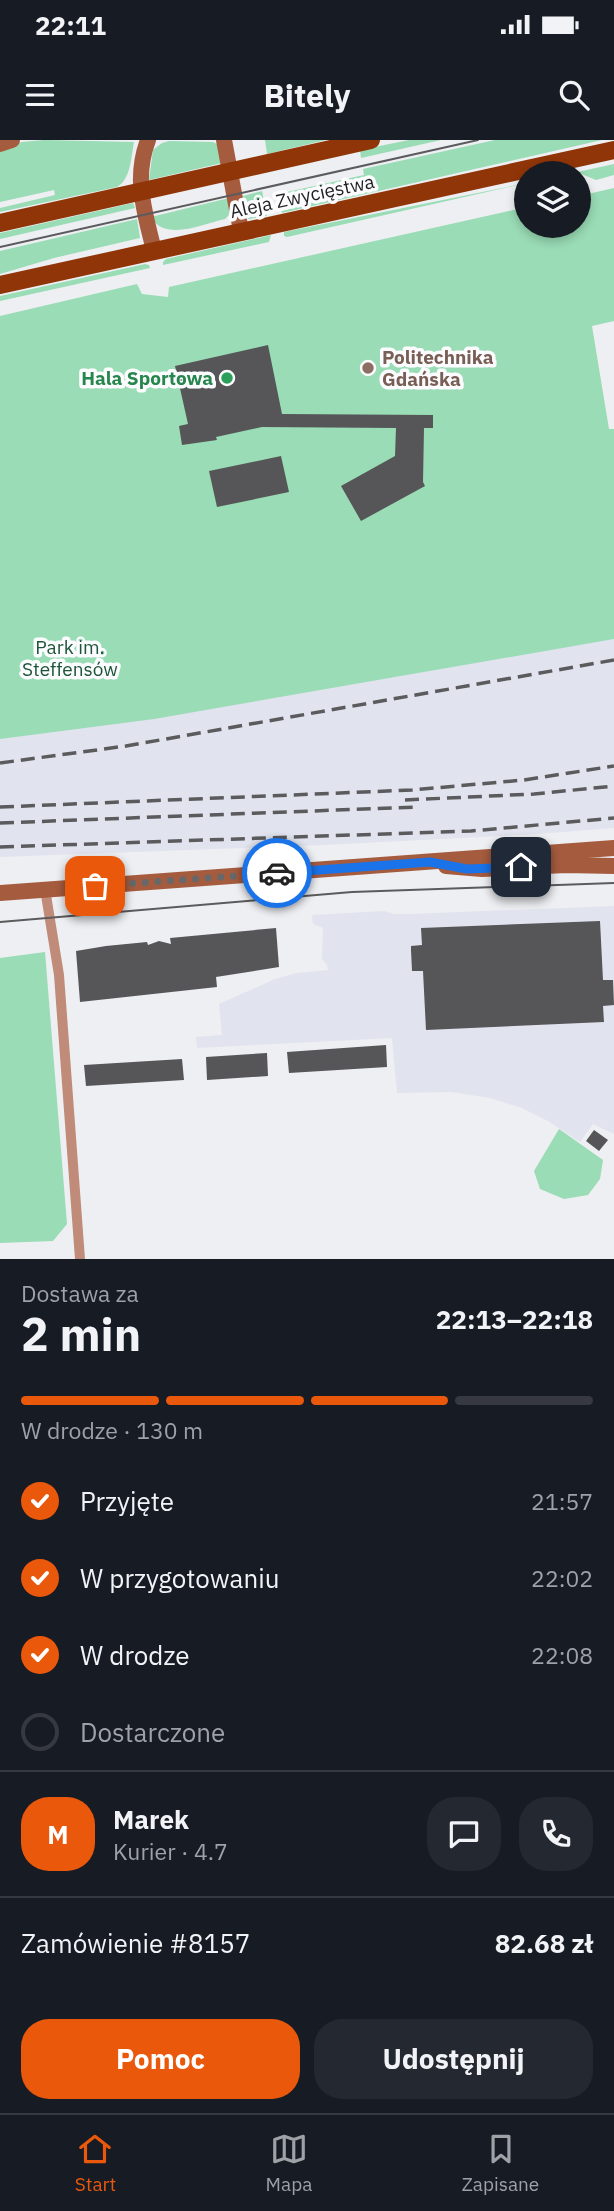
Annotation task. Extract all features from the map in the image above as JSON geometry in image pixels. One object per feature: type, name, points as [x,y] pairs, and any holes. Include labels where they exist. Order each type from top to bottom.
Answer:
[{"type":"main road","points":[[0,144],[12,140]]},
{"type":"main road","points":[[148,140],[139,174],[140,192],[154,251]]},
{"type":"main road","points":[[224,140],[241,231]]},
{"type":"main road","name":"Aleja Zwycięstwa","points":[[0,223],[371,140]]},
{"type":"main road","name":"Aleja Zwycięstwa","points":[[0,285],[614,150]]},
{"type":"main road","points":[[0,893],[614,848]]},
{"type":"main road","points":[[430,862],[467,869],[614,866]]},
{"type":"street","points":[[45,889],[59,975],[80,1259]]},
{"type":"shaded area","points":[[614,639],[614,828],[324,845],[0,857],[0,739]]},
{"type":"shaded area","points":[[614,906],[614,1134],[593,1124],[580,1142],[522,1108],[490,1098],[452,1092],[397,1093],[392,1038],[197,1048],[196,1037],[222,1035],[219,1004],[275,979],[297,973],[328,970],[322,959],[323,928],[313,924],[312,915]]},
{"type":"green space","points":[[265,140],[326,140],[267,154]]},
{"type":"green space","points":[[409,140],[441,140],[361,158],[360,150]]},
{"type":"green space","points":[[495,140],[602,140],[282,213],[278,194],[364,175],[363,169]]},
{"type":"green space","points":[[169,141],[213,142],[217,144],[222,163],[149,180],[153,150]]},
{"type":"green space","points":[[22,142],[134,142],[128,173],[117,187],[0,212],[0,208],[55,195],[54,190],[0,202],[0,150]]},
{"type":"green space","points":[[614,164],[614,175],[596,180],[591,178],[591,169]]},
{"type":"green space","points":[[514,186],[287,237],[284,232]]},
{"type":"green space","name":"Park im. Steffensów","points":[[614,188],[614,321],[592,326],[609,429],[614,429],[614,639],[154,719],[0,739],[0,316],[137,284],[142,294],[168,297],[169,287],[514,210],[514,238],[591,238],[591,193]]},
{"type":"green space","points":[[262,191],[267,216],[248,219],[243,196]]},
{"type":"green space","points":[[229,198],[230,214],[225,219],[196,227],[165,229],[151,217]]},
{"type":"green space","points":[[133,203],[135,208],[0,239],[0,233]]},
{"type":"green space","points":[[137,219],[140,238],[0,274],[0,251]]},
{"type":"green space","points":[[271,235],[269,242],[163,265],[166,259]]},
{"type":"green space","points":[[145,264],[150,268],[0,301],[0,296]]},
{"type":"green space","points":[[45,952],[67,1224],[53,1241],[0,1243],[0,958]]},
{"type":"green space","points":[[559,1129],[603,1160],[600,1179],[588,1195],[564,1199],[540,1189],[534,1171]]},
{"type":"building","points":[[268,345],[282,414],[433,415],[433,428],[424,428],[425,486],[361,521],[341,486],[395,456],[396,428],[262,427],[216,437],[217,440],[182,445],[179,426],[188,424],[175,366]]},
{"type":"building","points":[[281,456],[289,492],[217,507],[209,471]]},
{"type":"building","points":[[600,921],[603,980],[613,980],[614,1005],[603,1006],[604,1022],[426,1030],[423,971],[412,971],[411,946],[422,945],[421,928]]},
{"type":"building","points":[[276,928],[279,967],[216,977],[217,987],[80,1002],[76,951],[147,942],[148,945],[159,941],[171,944],[170,938]]},
{"type":"building","points":[[386,1045],[387,1067],[289,1073],[287,1052]]},
{"type":"building","points":[[267,1053],[268,1076],[207,1080],[206,1057]]},
{"type":"building","points":[[182,1059],[184,1080],[86,1086],[84,1065]]},
{"type":"building","points":[[594,1130],[608,1140],[599,1151],[586,1141]]},
{"type":"tram line","points":[[0,247],[478,140]]},
{"type":"tram line","points":[[0,922],[352,892],[614,883]]},
{"type":"railway","points":[[0,763],[126,746],[614,660]]},
{"type":"railway","points":[[0,807],[412,790],[524,780],[614,766]]},
{"type":"railway","points":[[405,800],[534,794],[614,786]]},
{"type":"railway","points":[[0,823],[416,807]]},
{"type":"railway","points":[[0,847],[471,831],[614,818]]},
{"type":"way so far","points":[[95,886],[277,873]]},
{"type":"place","name":"Politechnika Gdańska","points":[[368,368]]},
{"type":"place","name":"Hala Sportowa","points":[[227,378]]},
{"type":"route","points":[[277,873],[430,862],[467,869],[521,867]]}]
